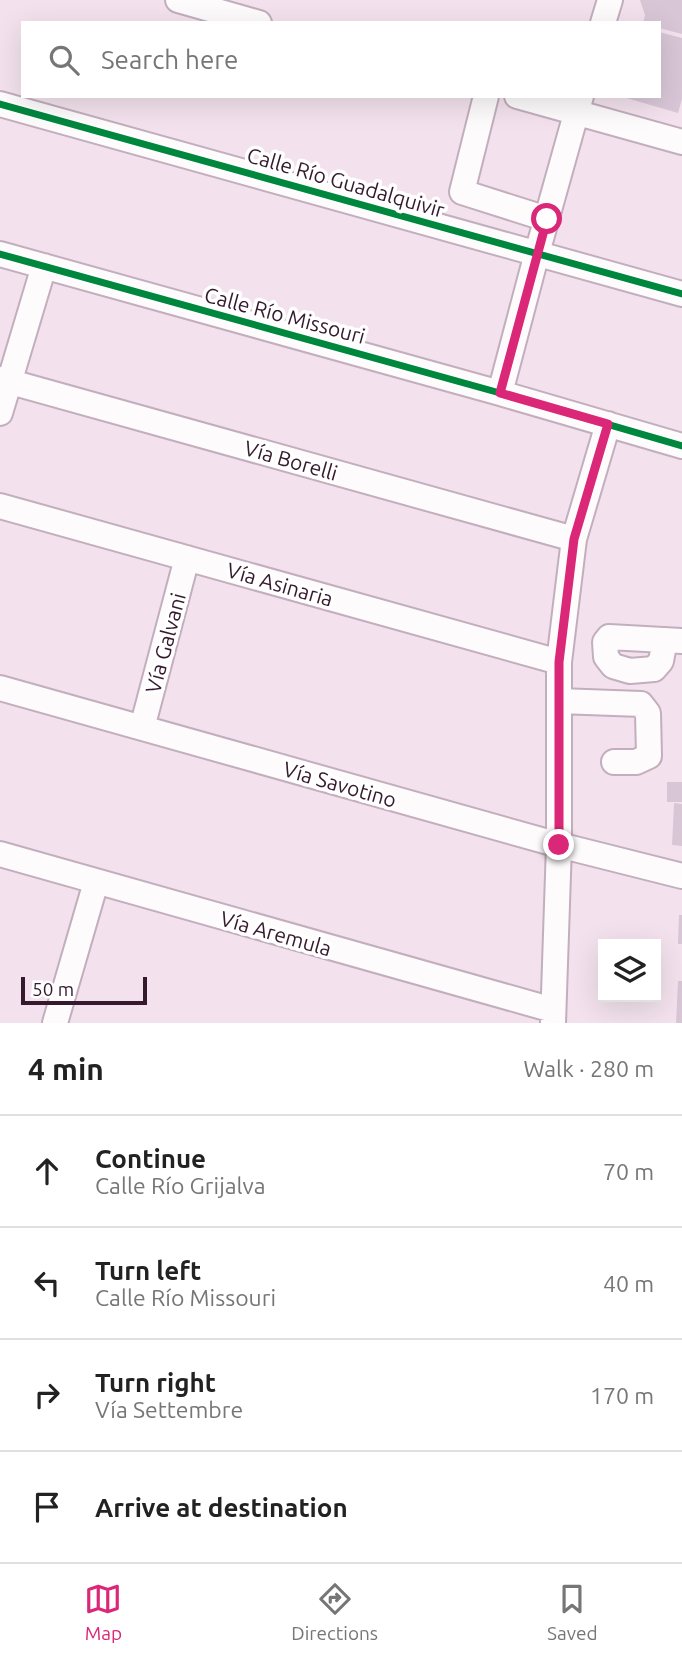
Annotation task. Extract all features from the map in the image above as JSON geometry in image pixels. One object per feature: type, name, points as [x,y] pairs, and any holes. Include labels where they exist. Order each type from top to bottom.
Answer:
[{"type":"street","points":[[178,0],[246,13]]},
{"type":"street","points":[[604,21],[610,0]]},
{"type":"street","points":[[486,98],[462,192],[547,219]]},
{"type":"street","points":[[531,98],[579,105],[682,142]]},
{"type":"street","name":"Calle Río Guadalquivir","points":[[0,104],[682,294]]},
{"type":"street","points":[[500,393],[579,105]]},
{"type":"street","name":"Calle Río Missouri","points":[[0,254],[682,446]]},
{"type":"street","points":[[0,413],[5,380],[44,266]]},
{"type":"street","name":"Vía Borelli","points":[[5,380],[574,539]]},
{"type":"street","points":[[553,1016],[559,845],[559,662],[574,539],[608,424]]},
{"type":"street","name":"Vía Asinaria","points":[[0,506],[559,662]]},
{"type":"street","name":"Vía Galvani","points":[[142,728],[187,558]]},
{"type":"street","name":"Vía Savotino","points":[[0,688],[559,845],[682,876]]},
{"type":"street","points":[[559,701],[641,704],[648,713],[649,756],[636,762],[614,762]]},
{"type":"street","name":"Vía Aremula","points":[[0,854],[553,1016]]},
{"type":"street","points":[[55,1023],[96,882]]},
{"type":"building","points":[[640,0],[682,0],[682,34],[661,29],[661,21],[644,21],[645,15]]},
{"type":"building","points":[[661,33],[682,38],[682,99],[678,113],[626,98],[661,98]]},
{"type":"building","points":[[667,782],[682,782],[682,802],[667,802]]},
{"type":"building","points":[[674,803],[682,804],[682,846],[672,845]]},
{"type":"building","points":[[679,915],[682,915],[682,944],[678,944]]},
{"type":"building","points":[[678,981],[682,981],[682,1023],[676,1023]]},
{"type":"cycle path","points":[[0,104],[682,294]]},
{"type":"cycle path","points":[[0,254],[682,446]]},
{"type":"route","points":[[547,219],[500,393],[608,424],[574,539],[559,662],[559,845]]}]
